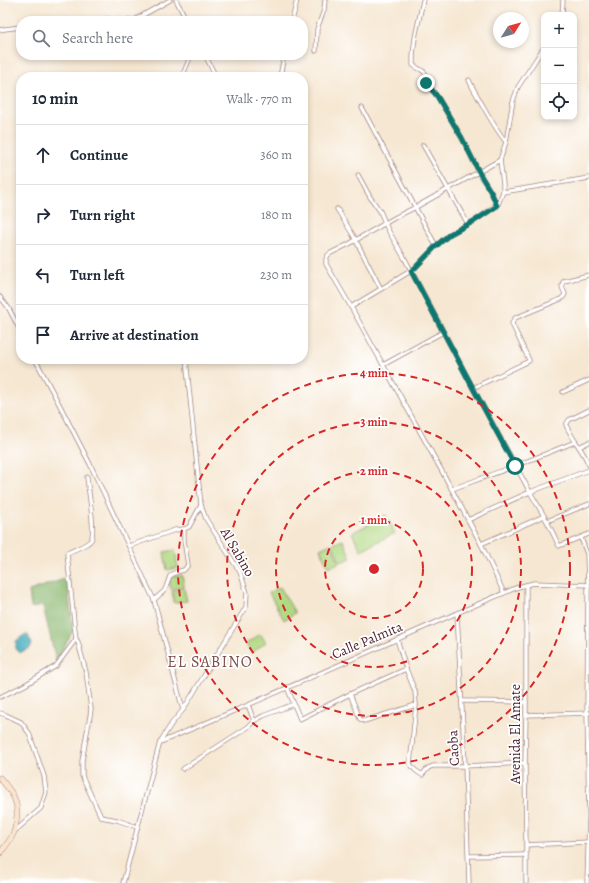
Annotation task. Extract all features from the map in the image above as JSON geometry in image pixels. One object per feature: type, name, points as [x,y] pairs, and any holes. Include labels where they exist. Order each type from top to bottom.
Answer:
[{"type":"main road","points":[[0,778],[10,789],[18,807],[14,832],[0,853]]},
{"type":"street","points":[[142,16],[170,0]]},
{"type":"street","points":[[176,0],[184,16]]},
{"type":"street","points":[[293,16],[297,0]]},
{"type":"street","points":[[316,51],[317,29],[324,10],[325,0]]},
{"type":"street","points":[[423,0],[417,26],[412,65],[426,73],[426,83],[437,96],[462,138],[497,206]]},
{"type":"street","points":[[562,12],[563,0]]},
{"type":"street","points":[[0,30],[16,28]]},
{"type":"street","points":[[351,307],[414,269],[450,234],[497,206],[503,192],[500,160],[506,142],[513,101],[518,87],[543,48]]},
{"type":"street","points":[[184,72],[189,60]]},
{"type":"street","points":[[208,60],[214,72]]},
{"type":"street","points":[[281,72],[283,60]]},
{"type":"street","points":[[469,80],[494,127],[506,142]]},
{"type":"street","points":[[362,108],[436,246]]},
{"type":"street","points":[[423,146],[468,224]]},
{"type":"street","points":[[500,160],[328,255],[326,264],[452,489],[481,544],[504,593]]},
{"type":"street","points":[[358,175],[370,197],[380,211],[388,230],[401,251],[443,332],[559,546],[589,534]]},
{"type":"street","points":[[503,192],[589,178]]},
{"type":"street","points":[[337,209],[381,289]]},
{"type":"street","points":[[473,388],[529,361],[512,323],[515,318],[561,299],[565,294],[562,285],[564,281],[589,275]]},
{"type":"street","points":[[0,297],[8,307],[16,322]]},
{"type":"street","points":[[383,365],[443,332]]},
{"type":"street","points":[[38,364],[90,464],[154,600],[183,710]]},
{"type":"street","name":"Al Sabino","points":[[123,883],[160,742],[172,723],[183,710],[246,607],[248,593],[240,572],[206,519],[201,505],[187,364]]},
{"type":"street","points":[[563,392],[589,380]]},
{"type":"street","points":[[589,410],[569,420],[566,425],[570,435],[589,464]]},
{"type":"street","points":[[452,489],[575,442]]},
{"type":"street","points":[[579,447],[589,442]]},
{"type":"street","points":[[468,520],[530,492],[589,470]]},
{"type":"street","points":[[87,477],[92,519],[92,539],[89,543],[66,553],[76,639],[86,672],[90,700],[90,716],[82,761],[82,776],[100,817],[117,820],[137,827]]},
{"type":"street","points":[[547,522],[589,504]]},
{"type":"street","points":[[129,546],[175,530],[184,530],[189,527],[201,505]]},
{"type":"street","points":[[481,544],[544,516]]},
{"type":"street","points":[[154,600],[165,590],[170,576],[176,572],[184,570],[188,565],[184,530]]},
{"type":"street","points":[[581,538],[587,554],[588,585],[587,883]]},
{"type":"street","name":"Calle Palmita","points":[[160,742],[518,587],[534,583],[588,585]]},
{"type":"street","name":"Avenida El Amate","points":[[526,585],[526,883]]},
{"type":"street","name":"Caoba","points":[[457,613],[469,883]]},
{"type":"street","points":[[0,697],[23,686],[56,666],[76,639]]},
{"type":"street","points":[[397,639],[406,669],[415,691],[416,705],[410,764],[422,775],[432,766],[525,763]]},
{"type":"street","points":[[287,687],[300,719],[350,694],[406,669]]},
{"type":"street","points":[[350,694],[362,721],[416,705]]},
{"type":"street","points":[[462,701],[526,702]]},
{"type":"street","points":[[183,769],[254,721],[268,713],[294,704]]},
{"type":"street","points":[[248,705],[254,721]]},
{"type":"street","points":[[0,713],[21,722],[29,733],[44,776],[46,792],[41,808],[14,832]]},
{"type":"street","points":[[526,715],[588,713]]},
{"type":"street","points":[[526,845],[588,842]]},
{"type":"street","points":[[469,856],[526,855]]},
{"type":"green space","points":[[386,515],[395,533],[361,550],[352,533]]},
{"type":"green space","points":[[343,540],[351,558],[340,562],[333,544]]},
{"type":"green space","points":[[331,544],[339,563],[328,567],[320,549]]},
{"type":"green space","points":[[175,550],[178,568],[167,570],[164,552]]},
{"type":"green space","points":[[182,575],[184,587],[171,589],[169,577]]},
{"type":"green space","points":[[67,578],[73,631],[56,661],[43,606],[31,608],[29,591]]},
{"type":"green space","points":[[280,587],[295,613],[284,620],[269,593]]},
{"type":"green space","points":[[184,589],[187,601],[174,603],[172,591]]},
{"type":"green space","points":[[260,634],[266,642],[252,653],[246,644]]},
{"type":"water","points":[[24,635],[28,635],[32,644],[30,648],[19,653],[16,650],[16,641]]},
{"type":"district","name":"EL SABINO","points":[[210,661]]},
{"type":"route","points":[[426,83],[437,96],[462,138],[497,206],[476,220],[450,234],[411,271],[515,466]]}]
